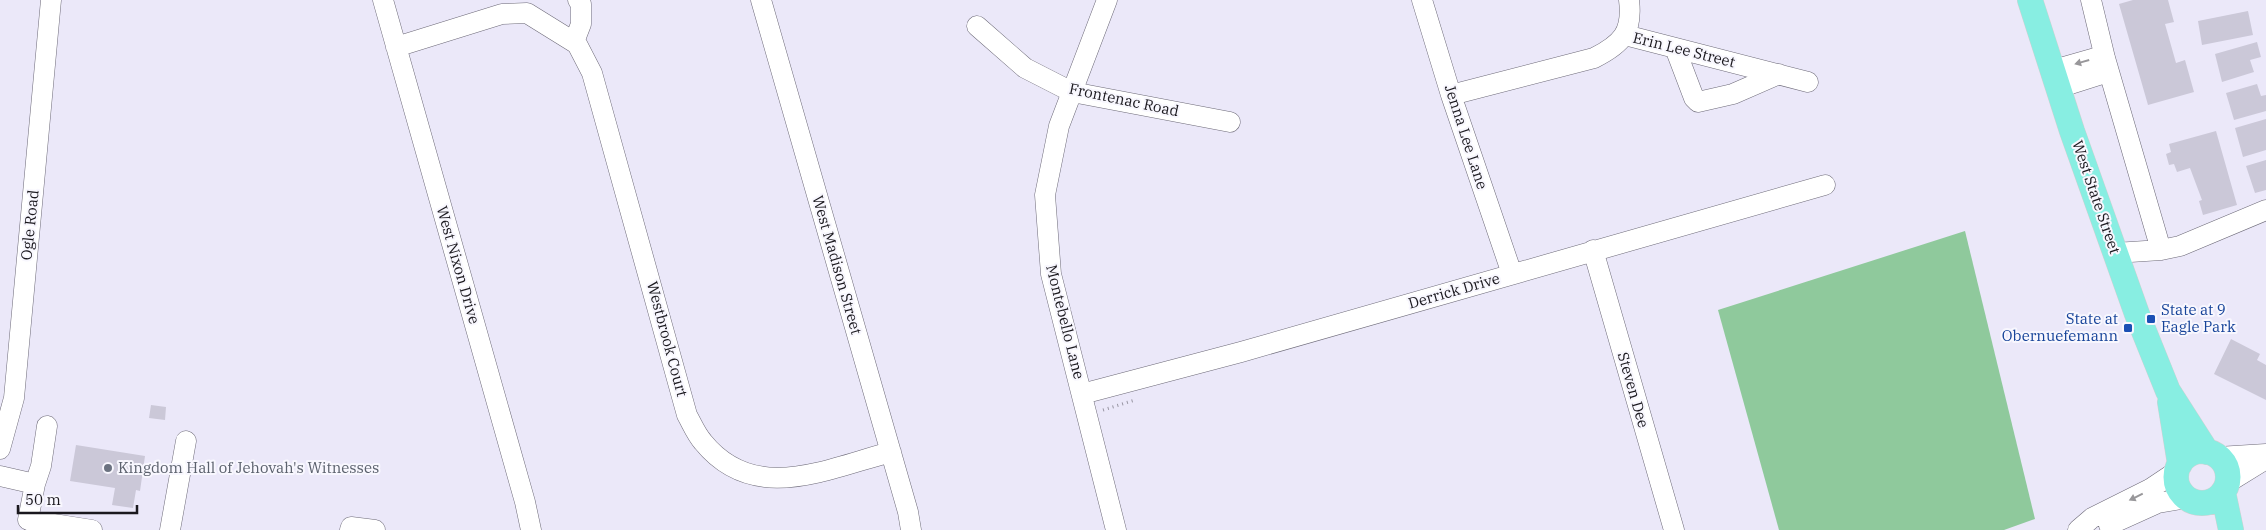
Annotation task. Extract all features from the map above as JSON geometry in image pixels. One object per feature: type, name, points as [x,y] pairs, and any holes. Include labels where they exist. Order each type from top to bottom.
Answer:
[{"type":"main road","name":"West State Street","points":[[2030,0],[2116,253],[2168,391]]},
{"type":"main road","points":[[2168,391],[2213,454],[2226,468],[2225,487],[2231,530]]},
{"type":"main road","points":[[2168,391],[2179,468],[2178,486],[2194,500],[2218,530]]},
{"type":"main road","points":[[2179,468],[2188,456],[2197,452],[2213,454]]},
{"type":"main road","points":[[2194,500],[2209,502],[2225,487]]},
{"type":"street","name":"Ogle Road","points":[[0,449],[14,398],[52,0]]},
{"type":"street","name":"West Nixon Drive","points":[[383,0],[525,502],[531,530]]},
{"type":"street","points":[[574,42],[581,24],[581,4],[578,0]]},
{"type":"street","name":"West Madison Street","points":[[761,0],[908,512],[911,530]]},
{"type":"street","name":"Montebello Lane","points":[[1107,0],[1059,126],[1045,195],[1051,274],[1116,530]]},
{"type":"street","name":"Jenna Lee Lane","points":[[1422,0],[1451,95],[1512,274]]},
{"type":"street","points":[[1625,35],[1631,16],[1629,0]]},
{"type":"street","points":[[2091,0],[2107,67],[2161,250]]},
{"type":"street","name":"Westbrook Court","points":[[396,47],[528,7],[528,13],[574,42],[592,73],[687,415],[702,442],[724,463],[748,474],[772,479],[798,477],[891,452]]},
{"type":"street","name":"Frontenac Road","points":[[977,26],[1025,68],[1072,92],[1230,122]]},
{"type":"street","name":"Erin Lee Street","points":[[1451,95],[1594,58],[1612,50],[1625,35],[1808,82]]},
{"type":"street","points":[[1675,48],[1694,98],[1698,102],[1733,94],[1779,74]]},
{"type":"street","points":[[2056,79],[2095,58],[2107,67]]},
{"type":"street","name":"Derrick Drive","points":[[1082,394],[1250,349],[1825,185]]},
{"type":"street","points":[[2116,253],[2161,250],[2180,246],[2266,210]]},
{"type":"street","name":"Steven Dee","points":[[1592,250],[1674,530]]},
{"type":"street","points":[[47,426],[41,466],[35,484],[28,520],[92,530]]},
{"type":"street","points":[[170,530],[186,441]]},
{"type":"street","points":[[2213,454],[2266,454]]},
{"type":"street","points":[[2225,487],[2266,459]]},
{"type":"street","points":[[2078,530],[2092,518],[2150,490],[2179,468]]},
{"type":"street","points":[[0,476],[35,484]]},
{"type":"street","points":[[2088,530],[2099,529],[2158,503],[2194,500]]},
{"type":"street","points":[[350,530],[351,527],[375,530]]},
{"type":"green space","points":[[1965,231],[2035,519],[2004,530],[1779,530],[1718,310]]},
{"type":"building","points":[[2133,0],[2168,0],[2174,22],[2165,24],[2176,63],[2185,60],[2194,92],[2148,105],[2119,4]]},
{"type":"building","points":[[2248,11],[2253,35],[2202,45],[2198,21]]},
{"type":"building","points":[[2257,42],[2261,57],[2250,60],[2254,72],[2222,82],[2215,54]]},
{"type":"building","points":[[2257,84],[2261,96],[2266,95],[2266,111],[2234,120],[2226,93]]},
{"type":"building","points":[[2266,119],[2266,150],[2243,157],[2235,128]]},
{"type":"building","points":[[2216,131],[2237,205],[2203,215],[2199,201],[2202,200],[2190,168],[2177,172],[2174,164],[2169,165],[2166,154],[2171,152],[2169,144]]},
{"type":"building","points":[[2266,160],[2266,190],[2255,193],[2246,166]]},
{"type":"building","points":[[2231,339],[2260,354],[2257,360],[2266,365],[2266,400],[2214,374]]},
{"type":"building","points":[[151,405],[166,407],[165,420],[149,418]]},
{"type":"building","name":"Kingdom Hall of Jehovah's Witnesses","points":[[76,445],[145,456],[140,491],[136,490],[133,508],[112,505],[115,488],[70,481]]},
{"type":"place","name":"State at 9 Eagle Park","points":[[2151,319]]},
{"type":"place","name":"State at Obernuefemann","points":[[2128,328]]},
{"type":"place","name":"Kingdom Hall of Jehovah's Witnesses","points":[[108,468]]}]
